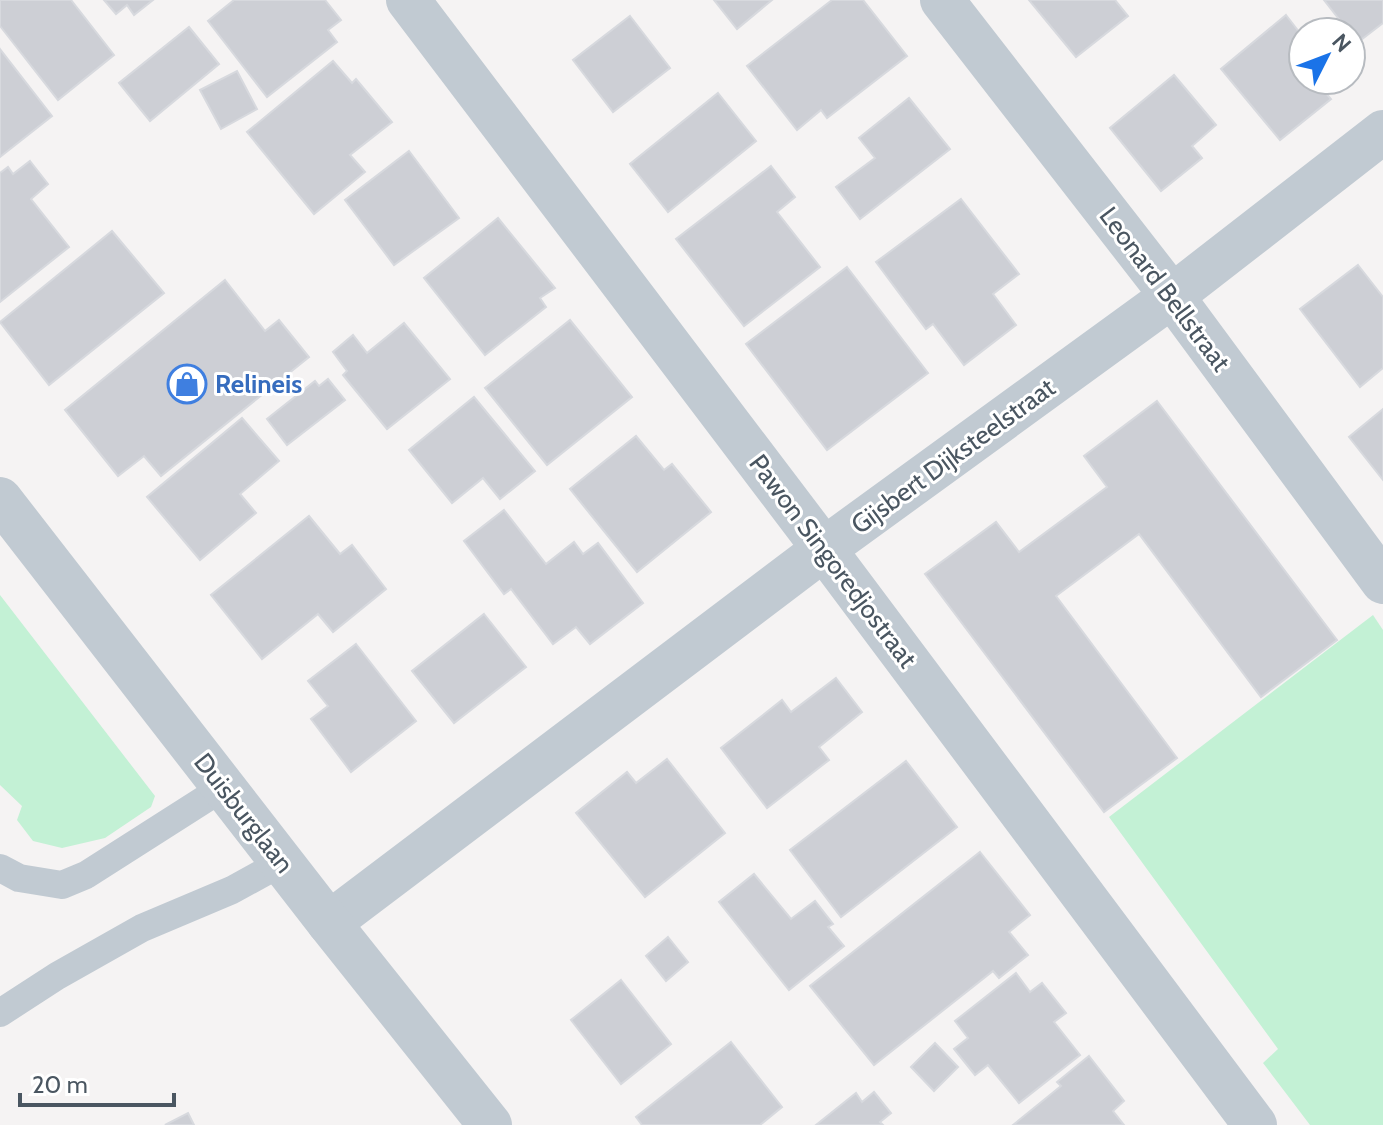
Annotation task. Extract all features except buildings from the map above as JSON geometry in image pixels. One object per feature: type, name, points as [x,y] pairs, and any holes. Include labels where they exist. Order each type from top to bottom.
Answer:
[{"type":"street","name":"Pawon Singoredjostraat","points":[[408,0],[1255,1125]]},
{"type":"street","name":"Leonard Bellstraat","points":[[942,0],[1172,296],[1383,582]]},
{"type":"street","name":"Gijsbert Dijksteelstraat","points":[[329,923],[824,549],[1172,296],[1383,132]]},
{"type":"street","name":"Duisburglaan","points":[[5,514],[490,1125]]},
{"type":"lane","points":[[0,868],[19,878],[62,885],[86,875],[224,787]]},
{"type":"lane","points":[[0,1013],[57,976],[142,928],[232,890],[283,862]]},
{"type":"green space","points":[[0,595],[155,796],[151,807],[105,838],[62,848],[33,841],[17,820],[22,806],[0,785]]},
{"type":"green space","points":[[1373,615],[1383,630],[1383,1125],[1310,1125],[1263,1063],[1278,1049],[1109,817]]},
{"type":"place","name":"Relineis","points":[[187,384]]}]
